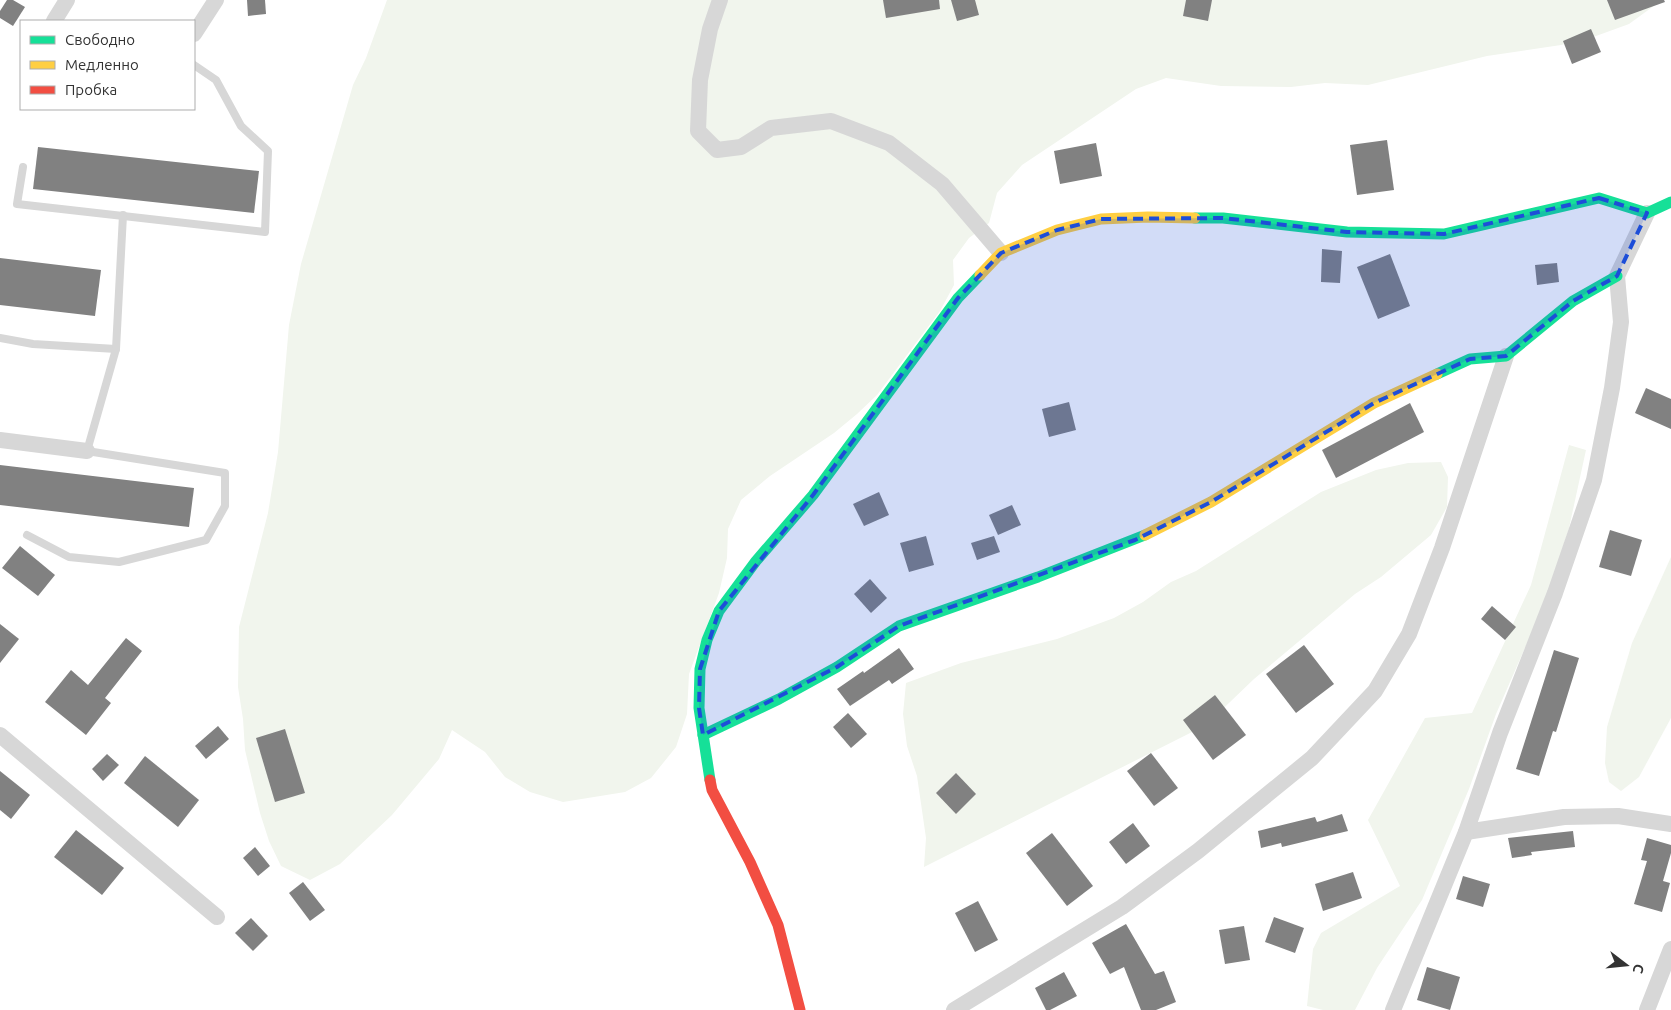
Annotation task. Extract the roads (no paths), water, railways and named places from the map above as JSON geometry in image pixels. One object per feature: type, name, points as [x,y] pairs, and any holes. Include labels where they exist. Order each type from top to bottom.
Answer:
[{"type":"street","points":[[55,20],[67,0]]},
{"type":"street","points":[[195,32],[216,0]]},
{"type":"street","points":[[720,0],[710,29],[700,80],[698,132],[717,150],[741,147],[771,128],[831,121],[889,143],[942,184],[1001,253]]},
{"type":"street","points":[[800,1010],[778,925],[750,862],[712,790],[698,708],[700,670],[707,640],[719,611],[756,561],[812,494],[958,298],[1001,253],[1057,230],[1101,220],[1148,217],[1223,218],[1348,232],[1444,234],[1599,198],[1647,213]]},
{"type":"street","points":[[1393,1010],[1466,832],[1500,733],[1555,594],[1594,480],[1612,388],[1621,322],[1617,276],[1647,213],[1671,202]]},
{"type":"street","points":[[954,1010],[1122,907],[1198,850],[1312,758],[1375,691],[1409,634],[1442,548],[1506,356],[1573,301],[1617,276]]},
{"type":"street","points":[[703,735],[779,699],[820,676],[899,626],[1038,577],[1135,540],[1212,502],[1374,403],[1470,359],[1506,356]]},
{"type":"street","points":[[0,440],[87,451]]},
{"type":"street","points":[[0,735],[217,917]]},
{"type":"street","points":[[1466,832],[1564,817],[1618,816],[1671,824]]},
{"type":"street","points":[[1647,1010],[1671,949]]},
{"type":"lane","points":[[23,167],[17,204],[264,232],[268,151],[241,126],[216,80],[195,66]]},
{"type":"lane","points":[[27,535],[69,557],[119,562],[206,540],[225,506],[225,473],[87,451],[116,349],[123,215]]},
{"type":"lane","points":[[0,338],[33,344],[116,349]]}]
